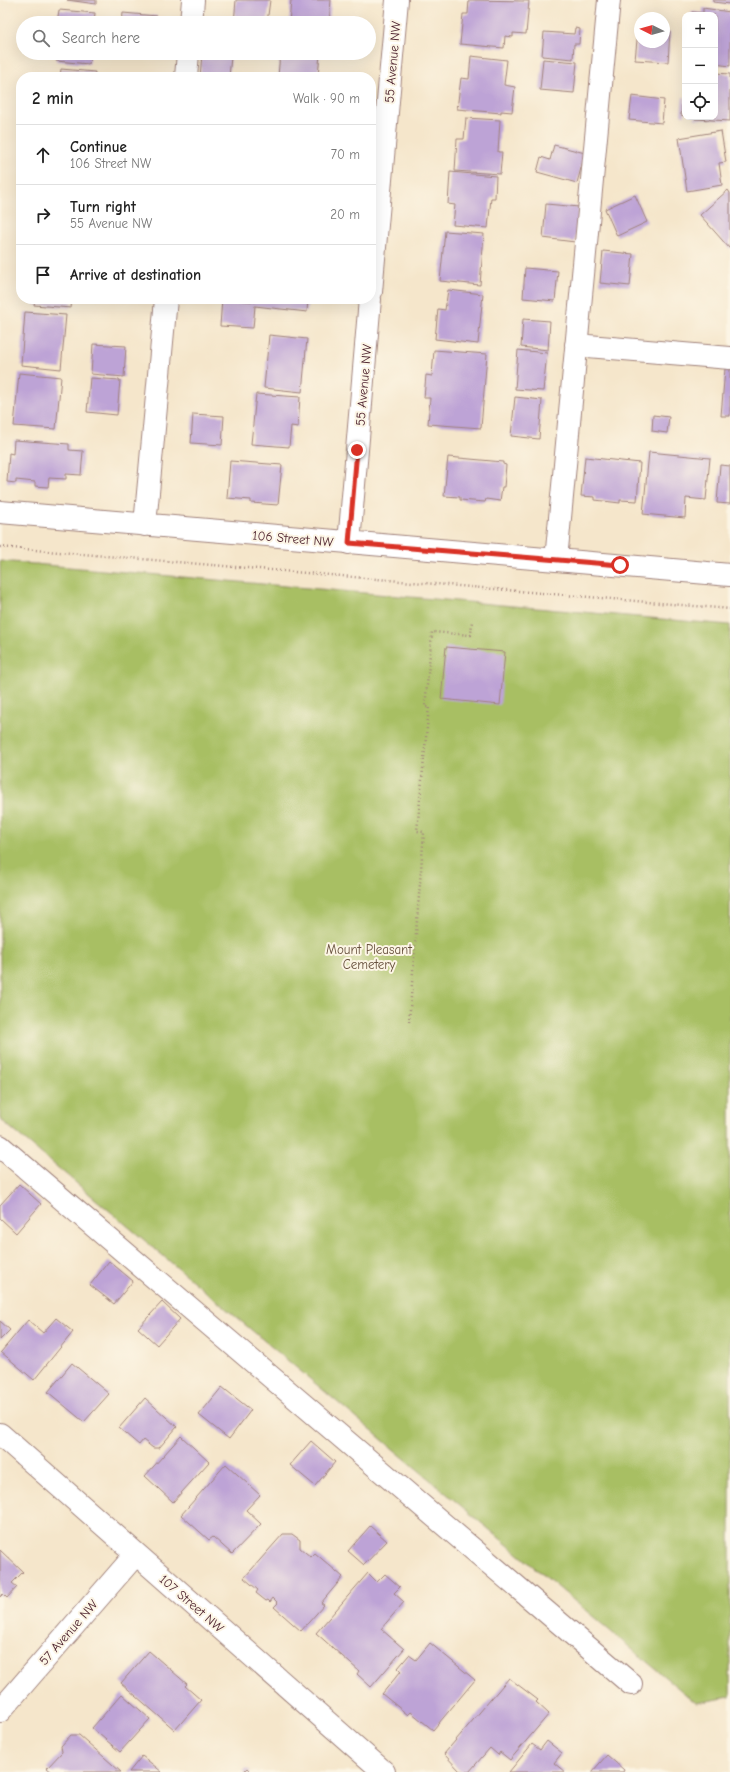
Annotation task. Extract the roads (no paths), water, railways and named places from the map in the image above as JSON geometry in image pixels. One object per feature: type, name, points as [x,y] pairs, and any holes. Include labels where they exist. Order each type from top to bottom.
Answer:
[{"type":"street","points":[[192,16],[193,0]]},
{"type":"street","name":"55 Avenue NW","points":[[376,236],[397,0]]},
{"type":"street","points":[[556,560],[609,0]]},
{"type":"street","points":[[186,72],[187,60]]},
{"type":"street","points":[[145,525],[166,304]]},
{"type":"street","name":"55 Avenue NW","points":[[349,543],[370,304]]},
{"type":"street","points":[[576,345],[730,358]]},
{"type":"street","name":"106 Street NW","points":[[0,512],[730,575]]},
{"type":"street","points":[[0,1146],[631,1684]]},
{"type":"street","name":"107 Street NW","points":[[0,1434],[384,1772]]},
{"type":"street","name":"57 Avenue NW","points":[[0,1711],[136,1554]]},
{"type":"park label","name":"Mount Pleasant Cemetery","points":[[369,956]]}]
